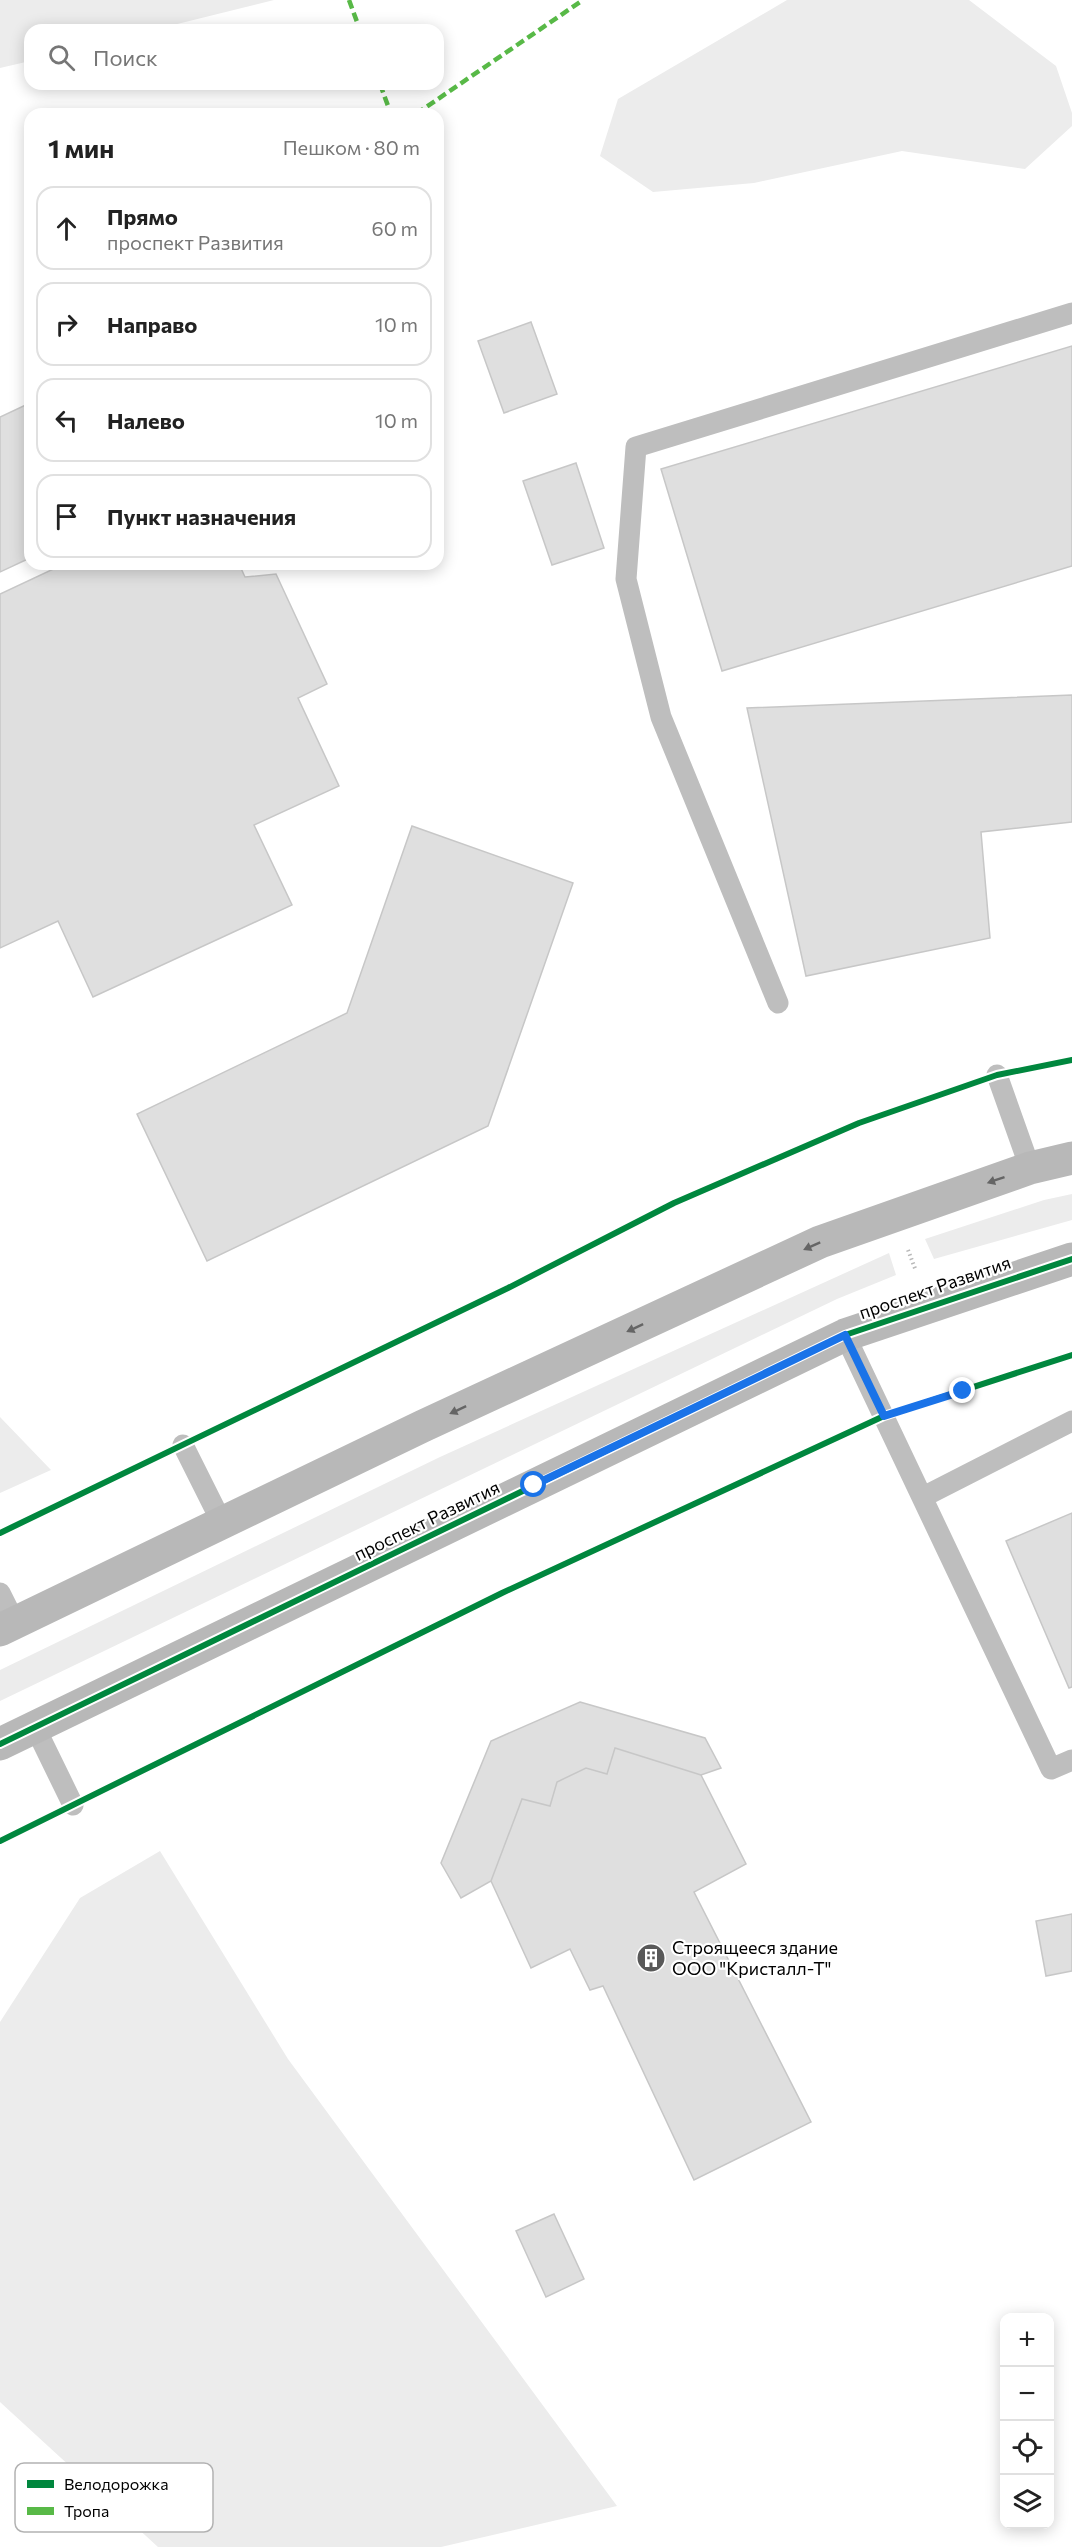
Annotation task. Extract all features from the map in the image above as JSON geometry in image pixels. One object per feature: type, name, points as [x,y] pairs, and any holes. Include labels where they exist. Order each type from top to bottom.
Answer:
[{"type":"street","points":[[7,1627],[423,1426],[820,1242],[1030,1168],[1072,1158]]},
{"type":"street","name":"проспект Развития","points":[[0,1744],[845,1335],[1072,1258]]},
{"type":"lane","points":[[778,1003],[661,717],[626,579],[636,447],[1072,313]]},
{"type":"lane","points":[[997,1075],[1030,1168]]},
{"type":"lane","points":[[845,1335],[1051,1769],[1072,1760]]},
{"type":"lane","points":[[923,1497],[1072,1421]]},
{"type":"lane","points":[[183,1445],[222,1523]]},
{"type":"lane","points":[[0,1593],[7,1627]]},
{"type":"lane","points":[[35,1727],[73,1805]]},
{"type":"path","points":[[907,1246],[917,1272]]},
{"type":"shaded area","points":[[0,0],[274,0],[177,24],[24,24],[24,62],[0,68]]},
{"type":"shaded area","points":[[787,0],[969,0],[1056,66],[1072,113],[1072,126],[1025,169],[902,151],[754,183],[653,192],[600,156],[618,99]]},
{"type":"shaded area","points":[[1072,1194],[1072,1220],[934,1259],[925,1239],[1044,1200]]},
{"type":"shaded area","points":[[889,1253],[896,1275],[837,1299],[0,1701],[0,1670],[440,1457]]},
{"type":"shaded area","points":[[0,1417],[51,1470],[0,1493]]},
{"type":"shaded area","points":[[160,1851],[288,2059],[617,2506],[441,2547],[158,2547],[142,2532],[213,2532],[213,2463],[66,2463],[0,2402],[0,2022],[80,1898]]},
{"type":"building","points":[[531,322],[557,394],[504,413],[478,341]]},
{"type":"building","points":[[1072,346],[1072,566],[722,671],[661,469]]},
{"type":"building","points":[[24,406],[24,561],[0,572],[0,417]]},
{"type":"building","points":[[576,463],[604,548],[552,565],[523,481]]},
{"type":"building","points":[[51,570],[242,570],[245,577],[276,574],[327,684],[298,698],[339,786],[254,825],[292,905],[93,997],[58,921],[0,948],[0,594]]},
{"type":"building","points":[[1072,695],[1072,822],[981,832],[990,938],[806,976],[747,708]]},
{"type":"building","points":[[412,826],[573,883],[488,1126],[207,1261],[137,1114],[347,1013]]},
{"type":"building","points":[[1072,1513],[1072,1687],[1069,1688],[1006,1541]]},
{"type":"building","points":[[580,1702],[705,1738],[721,1768],[701,1775],[615,1748],[607,1774],[586,1768],[557,1782],[550,1806],[522,1799],[491,1881],[461,1898],[441,1863],[491,1741]]},
{"type":"building","name":"Строящееся здание ООО \"Кристалл-Т\"","points":[[615,1748],[701,1775],[746,1864],[694,1892],[811,2122],[694,2180],[603,1986],[590,1990],[570,1949],[531,1968],[491,1881],[522,1799],[550,1806],[557,1782],[586,1768],[607,1774]]},
{"type":"building","points":[[1072,1914],[1072,1971],[1046,1976],[1036,1921]]},
{"type":"building","points":[[554,2214],[584,2279],[546,2297],[516,2231]]},
{"type":"marked path","points":[[349,0],[358,24]]},
{"type":"marked path","points":[[425,108],[583,0]]},
{"type":"marked path","points":[[382,90],[389,108]]},
{"type":"cycle path","points":[[0,1533],[508,1288],[674,1203],[859,1123],[997,1075],[1072,1060]]},
{"type":"cycle path","points":[[0,1744],[845,1335],[1072,1259]]},
{"type":"cycle path","points":[[0,1841],[502,1593],[884,1416],[1072,1355]]},
{"type":"place","name":"Строящееся здание ООО \"Кристалл-Т\"","points":[[651,1958]]},
{"type":"route","points":[[534,1485],[845,1335],[884,1416],[963,1391]]}]
